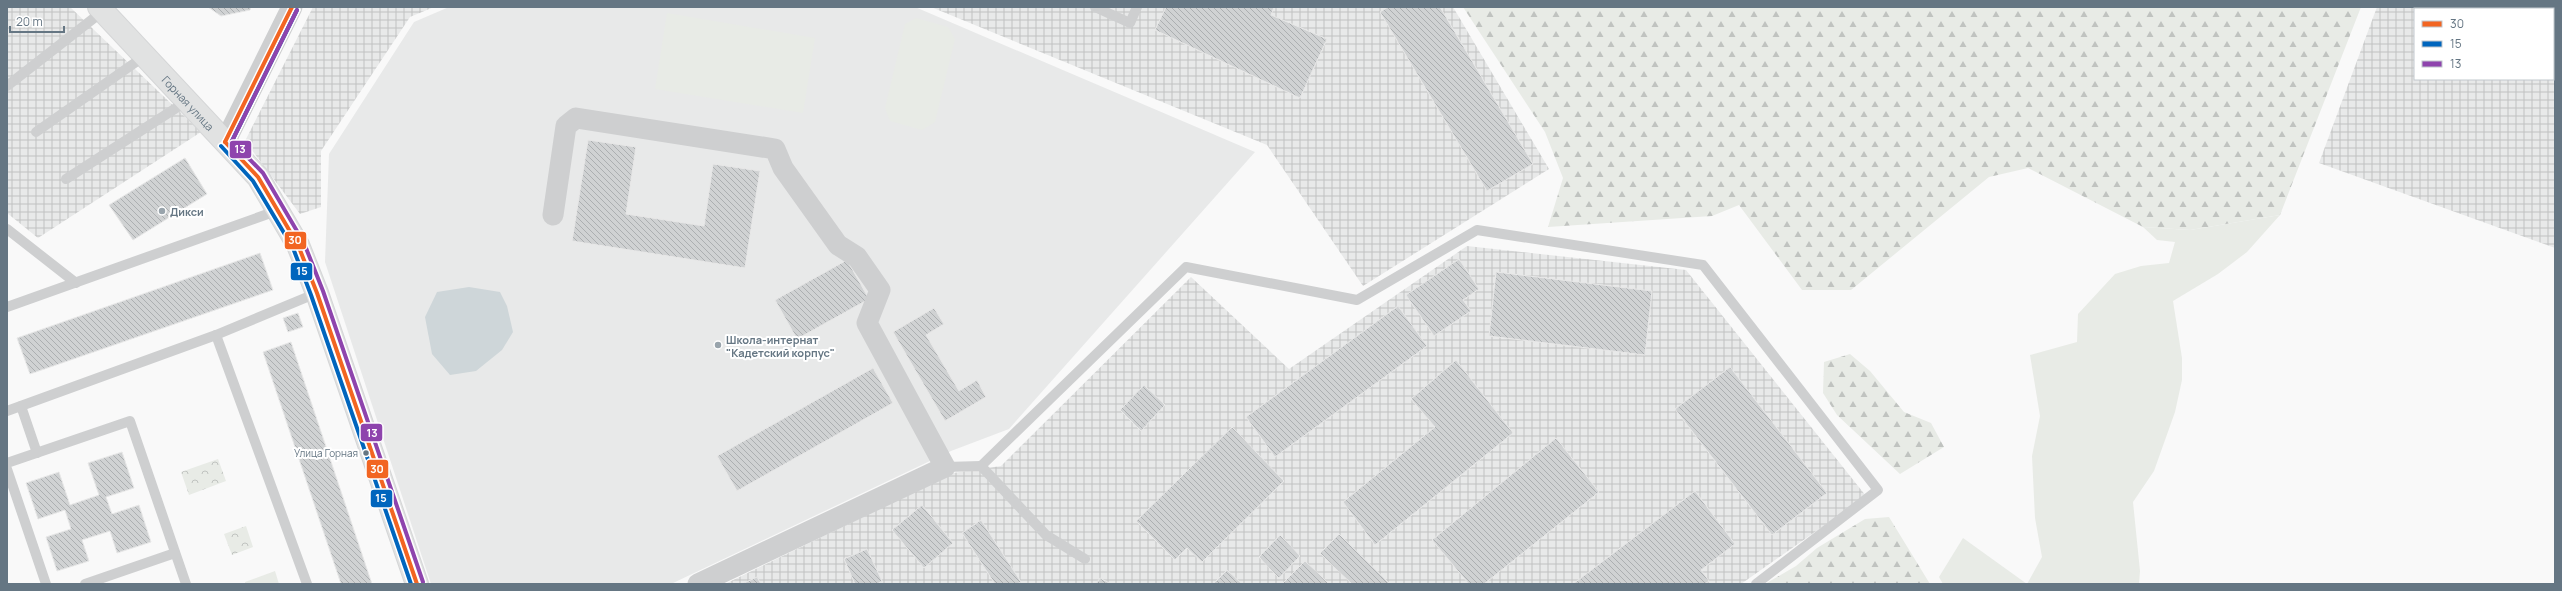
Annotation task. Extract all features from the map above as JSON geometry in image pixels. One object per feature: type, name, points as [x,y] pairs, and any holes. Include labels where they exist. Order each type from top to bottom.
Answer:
[{"type":"street","points":[[225,142],[292,7]]},
{"type":"street","name":"Горная улица","points":[[101,9],[146,55],[258,177],[298,244],[317,293],[417,584]]},
{"type":"street","points":[[553,215],[566,126],[576,118],[775,149],[783,168],[838,245],[857,257],[880,290],[867,323],[945,467],[698,584]]},
{"type":"lane","points":[[1095,7],[1130,23],[1137,7]]},
{"type":"lane","points":[[7,86],[101,9]]},
{"type":"lane","points":[[36,132],[146,55]]},
{"type":"lane","points":[[66,179],[187,101]]},
{"type":"lane","points":[[7,307],[279,210]]},
{"type":"lane","points":[[7,229],[76,283]]},
{"type":"lane","points":[[945,467],[981,466],[1186,267],[1357,300],[1477,230],[1703,265],[1878,490],[1756,584]]},
{"type":"lane","points":[[7,411],[216,335],[317,293]]},
{"type":"lane","points":[[216,335],[308,584]]},
{"type":"lane","points":[[22,406],[37,453]]},
{"type":"lane","points":[[7,463],[130,421],[186,584]]},
{"type":"lane","points":[[981,466],[1046,535],[1085,559]]},
{"type":"lane","points":[[7,469],[46,584]]},
{"type":"lane","points":[[85,584],[175,553]]},
{"type":"shaded area","points":[[7,7],[70,7],[201,132],[38,238],[7,213]]},
{"type":"shaded area","points":[[313,7],[434,7],[410,17],[321,151],[321,207],[300,214],[245,141]]},
{"type":"shaded area","name":"Школа-интернат \"Кадетский корпус\"","points":[[449,7],[915,7],[1255,152],[1009,429],[951,451],[671,584],[431,584],[325,262],[329,154],[414,22]]},
{"type":"shaded area","points":[[931,7],[1453,7],[1549,169],[1363,286],[1267,145]]},
{"type":"shaded area","points":[[2377,7],[2555,7],[2555,248],[2319,163]]},
{"type":"shaded area","points":[[1467,246],[1686,270],[1866,496],[1741,584],[725,584],[953,473],[1001,466],[1191,277],[1289,369]]},
{"type":"shaded area","points":[[469,287],[500,292],[507,306],[513,332],[502,350],[476,371],[450,375],[432,354],[425,317],[437,292]]},
{"type":"green space","points":[[1463,7],[2361,7],[2280,215],[2190,230],[2143,227],[2028,168],[1989,177],[1851,290],[1802,290],[1739,205],[1712,216],[1548,227],[1563,178],[1545,132]]},
{"type":"green space","points":[[667,13],[815,38],[803,113],[655,89]]},
{"type":"green space","points":[[916,18],[948,27],[955,39],[935,122],[922,130],[890,121],[885,108],[905,24]]},
{"type":"green space","points":[[2280,215],[2247,252],[2218,274],[2173,301],[2182,358],[2182,380],[2175,412],[2154,471],[2133,502],[2140,571],[2139,584],[2027,584],[2042,557],[2035,518],[2032,456],[2040,416],[2030,355],[2077,342],[2078,314],[2115,274],[2141,266],[2169,263],[2175,242],[2157,240],[2143,227],[2190,230]]},
{"type":"green space","points":[[1850,354],[1870,371],[1904,412],[1931,423],[1944,447],[1900,474],[1837,415],[1823,393],[1824,362]]},
{"type":"green space","points":[[218,459],[226,481],[189,495],[181,472]]},
{"type":"green space","points":[[1889,517],[1930,584],[1765,584],[1796,566],[1817,548],[1865,519]]},
{"type":"green space","points":[[246,526],[253,547],[232,555],[224,534]]},
{"type":"green space","points":[[1963,538],[2027,584],[1943,584],[1939,577]]},
{"type":"green space","points":[[275,571],[279,584],[245,584],[245,582]]},
{"type":"building","points":[[208,7],[251,7],[250,10],[221,16]]},
{"type":"building","points":[[1166,7],[1274,7],[1271,15],[1327,39],[1300,98],[1155,30]]},
{"type":"building","points":[[1388,7],[1440,7],[1533,164],[1487,191],[1380,12]]},
{"type":"building","points":[[588,140],[636,147],[626,214],[704,226],[713,164],[760,171],[745,268],[572,241]]},
{"type":"building","points":[[185,158],[207,194],[133,240],[109,205]]},
{"type":"building","points":[[260,253],[273,290],[30,374],[17,338]]},
{"type":"building","points":[[1459,259],[1479,289],[1463,300],[1471,311],[1434,336],[1406,295]]},
{"type":"building","points":[[847,260],[869,299],[797,339],[775,300]]},
{"type":"building","points":[[1496,272],[1652,291],[1645,355],[1489,336]]},
{"type":"building","points":[[1398,306],[1427,346],[1275,457],[1246,417]]},
{"type":"building","points":[[934,308],[944,324],[926,335],[959,391],[977,380],[986,397],[945,421],[893,332]]},
{"type":"building","points":[[298,313],[303,327],[288,332],[283,318]]},
{"type":"building","points":[[291,342],[372,584],[341,584],[263,352]]},
{"type":"building","points":[[1456,360],[1513,433],[1375,545],[1343,502],[1435,427],[1411,399]]},
{"type":"building","points":[[1730,367],[1827,493],[1772,535],[1675,409]]},
{"type":"building","points":[[873,368],[893,403],[737,491],[717,456]]},
{"type":"building","points":[[1144,385],[1165,405],[1141,431],[1120,410]]},
{"type":"building","points":[[1232,427],[1284,481],[1202,562],[1187,548],[1175,560],[1136,521]]},
{"type":"building","points":[[1556,438],[1599,492],[1484,584],[1469,584],[1432,540]]},
{"type":"building","points":[[122,452],[134,488],[106,497],[112,514],[139,505],[151,542],[117,553],[110,531],[82,540],[89,561],[57,571],[46,537],[71,529],[65,510],[38,519],[26,483],[59,472],[70,505],[99,495],[88,463]]},
{"type":"building","points":[[1695,491],[1735,544],[1701,570],[1709,581],[1705,584],[1573,584]]},
{"type":"building","points":[[922,505],[953,543],[924,568],[892,530]]},
{"type":"building","points":[[981,520],[1021,582],[1017,584],[995,584],[962,533]]},
{"type":"building","points":[[1339,534],[1390,584],[1352,584],[1320,553]]},
{"type":"building","points":[[1280,535],[1300,556],[1279,578],[1259,557]]},
{"type":"building","points":[[867,549],[882,581],[877,584],[855,584],[844,559]]},
{"type":"building","points":[[1305,561],[1329,584],[1282,584]]},
{"type":"building","points":[[1227,570],[1242,584],[1213,584]]},
{"type":"building","points":[[757,577],[761,584],[742,584]]},
{"type":"building","points":[[1100,578],[1111,584],[1096,584]]},
{"type":"transit line","name":"30","points":[[225,142],[292,7]]},
{"type":"transit line","name":"15","points":[[230,145],[297,10]]},
{"type":"transit line","name":"13","points":[[297,10],[232,141],[263,173],[304,243],[323,291],[423,582]]},
{"type":"transit line","name":"30","points":[[225,142],[258,177],[298,245],[317,293],[417,584]]},
{"type":"transit line","name":"15","points":[[221,146],[253,181],[293,248],[311,295],[411,584]]},
{"type":"place","name":"Дикси","points":[[162,211]]},
{"type":"place","name":"Школа-интернат \"Кадетский корпус\"","points":[[718,345]]},
{"type":"place","name":"Улица Горная","points":[[366,453]]}]
